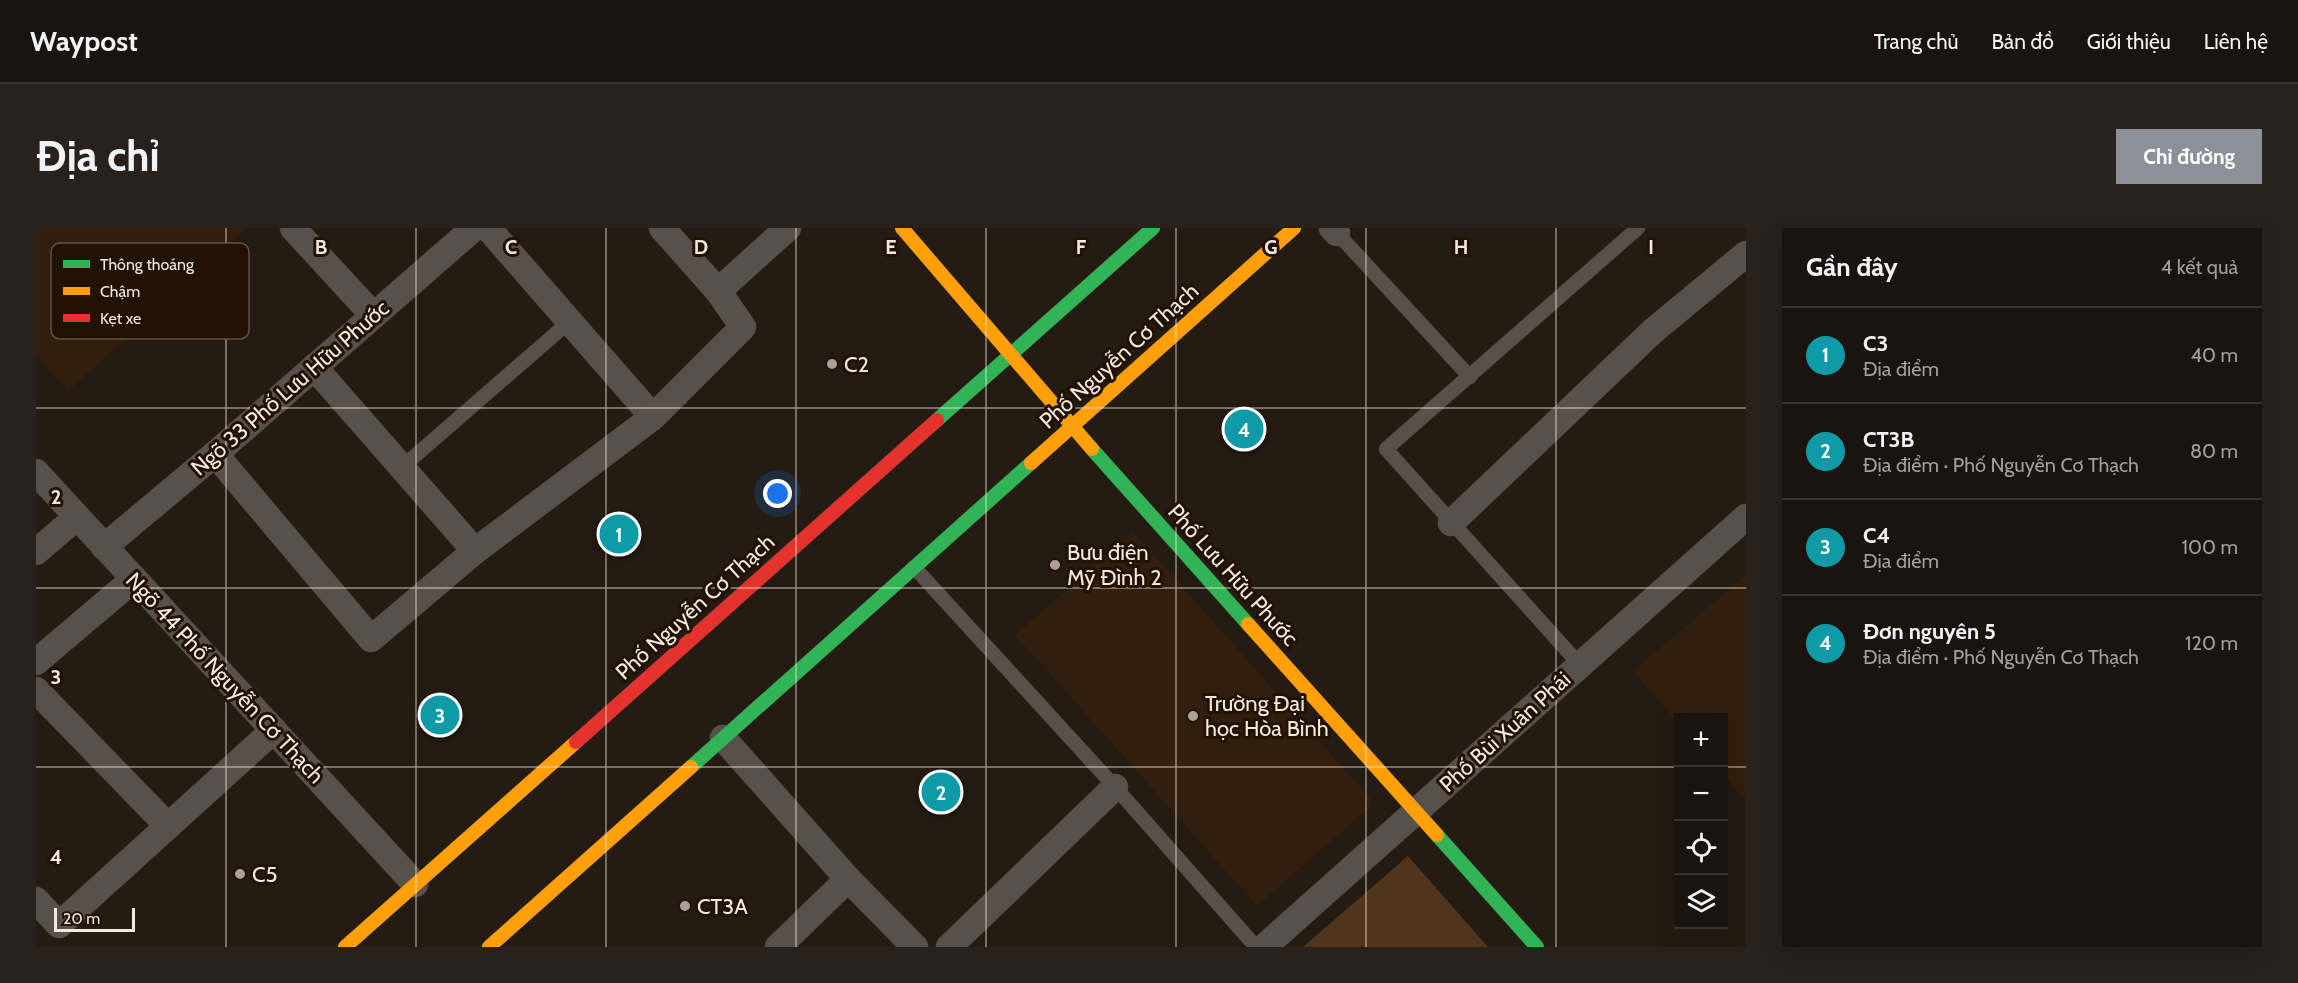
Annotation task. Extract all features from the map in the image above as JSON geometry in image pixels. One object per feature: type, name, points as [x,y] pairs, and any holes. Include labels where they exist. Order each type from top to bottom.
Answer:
[{"type":"street","points":[[293,228],[373,315]]},
{"type":"street","name":"Ngõ 33 Phố Lưu Hữu Phước","points":[[105,547],[474,228]]},
{"type":"street","points":[[488,228],[653,417]]},
{"type":"street","points":[[215,454],[371,639],[475,551],[653,417],[743,327],[718,291],[662,228]]},
{"type":"street","points":[[718,291],[788,228]]},
{"type":"street","name":"Phố Lưu Hữu Phước","points":[[902,228],[1072,425],[1537,947]]},
{"type":"street","name":"Phố Nguyễn Cơ Thạch","points":[[345,947],[1153,228]]},
{"type":"street","name":"Phố Nguyễn Cơ Thạch","points":[[489,947],[1294,228]]},
{"type":"street","points":[[1451,523],[1653,330],[1746,254]]},
{"type":"street","points":[[314,367],[475,551]]},
{"type":"street","name":"Ngõ 44 Phố Nguyễn Cơ Thạch","points":[[36,472],[415,884]]},
{"type":"street","points":[[36,552],[78,517]]},
{"type":"street","name":"Phố Bùi Xuân Phái","points":[[1264,947],[1746,517]]},
{"type":"street","points":[[36,662],[134,579]]},
{"type":"street","points":[[36,690],[168,826]]},
{"type":"street","points":[[36,900],[58,925],[274,730]]},
{"type":"street","points":[[723,738],[848,879],[915,947]]},
{"type":"street","points":[[950,947],[1114,787]]},
{"type":"street","points":[[778,947],[848,879]]},
{"type":"lane","points":[[1580,665],[1386,450],[1638,228]]},
{"type":"lane","points":[[1335,231],[1470,377]]},
{"type":"lane","points":[[401,468],[569,322]]},
{"type":"lane","points":[[914,567],[1256,947]]},
{"type":"shaded area","points":[[36,228],[247,228],[231,243],[51,243],[51,339],[125,339],[68,391],[36,356]]},
{"type":"shaded area","name":"Trường Đại học Hòa Bình","points":[[1133,531],[1370,798],[1371,806],[1257,906],[1015,635]]},
{"type":"shaded area","points":[[1746,575],[1746,801],[1728,780],[1728,713],[1674,713],[1674,718],[1633,671]]},
{"type":"shaded area","points":[[1408,856],[1488,947],[1303,947]]},
{"type":"traffic: fast","points":[[937,420],[1153,228]]},
{"type":"traffic: fast","points":[[1092,449],[1248,624]]},
{"type":"traffic: fast","points":[[691,767],[1031,463]]},
{"type":"traffic: fast","points":[[1437,835],[1537,947]]},
{"type":"traffic: slow","points":[[902,228],[1092,449]]},
{"type":"traffic: slow","points":[[1031,463],[1294,228]]},
{"type":"traffic: slow","points":[[1248,624],[1437,835]]},
{"type":"traffic: slow","points":[[345,947],[576,742]]},
{"type":"traffic: slow","points":[[489,947],[691,767]]},
{"type":"traffic: jam","points":[[576,742],[937,420]]},
{"type":"place","name":"C2","points":[[832,364]]},
{"type":"place","name":"Đơn nguyên 5","points":[[1244,429]]},
{"type":"place","name":"C3","points":[[619,534]]},
{"type":"place","name":"Bưu điện Mỹ Đình 2","points":[[1055,565]]},
{"type":"place","name":"C4","points":[[440,715]]},
{"type":"place","name":"Trường Đại học Hòa Bình","points":[[1193,716]]},
{"type":"place","name":"CT3B","points":[[941,792]]},
{"type":"place","name":"C5","points":[[240,874]]},
{"type":"place","name":"CT3A","points":[[685,906]]}]
